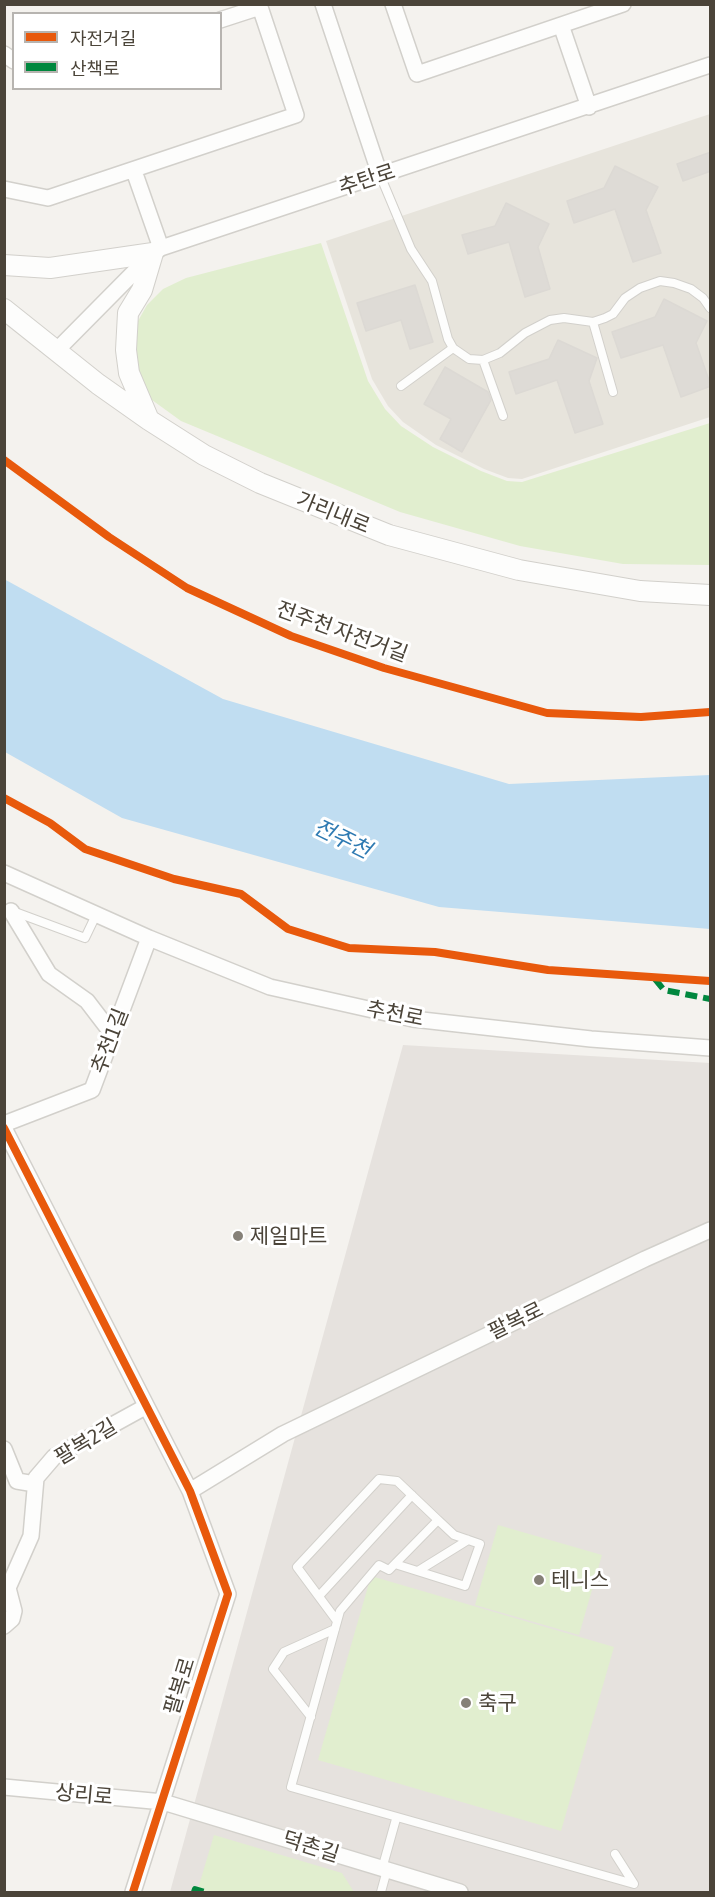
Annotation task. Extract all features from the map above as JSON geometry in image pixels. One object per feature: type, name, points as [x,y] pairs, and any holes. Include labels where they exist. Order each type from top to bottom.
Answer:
[{"type":"street","points":[[323,4],[380,175]]},
{"type":"street","points":[[393,4],[417,74],[623,4]]},
{"type":"street","points":[[4,189],[48,198],[296,115],[259,6],[222,19]]},
{"type":"street","points":[[561,25],[589,107]]},
{"type":"street","name":"추탄로","points":[[57,350],[157,251],[711,64]]},
{"type":"street","points":[[134,171],[157,251],[142,290],[128,313],[126,350],[129,373],[149,420]]},
{"type":"street","points":[[4,265],[50,268],[157,251]]},
{"type":"street","name":"가리내로","points":[[4,309],[149,420],[204,455],[260,483],[389,535],[519,570],[640,591],[711,595]]},
{"type":"street","name":"추천로","points":[[4,873],[149,938],[270,987],[413,1019],[591,1039],[711,1048]]},
{"type":"street","points":[[8,909],[49,974],[87,1001],[113,1035]]},
{"type":"street","name":"추천1길","points":[[4,1126],[92,1090],[149,938]]},
{"type":"street","points":[[4,1126],[145,1407],[190,1491]]},
{"type":"street","name":"팔복로","points":[[133,1893],[228,1594],[190,1491],[284,1434],[645,1258],[711,1230]]},
{"type":"street","name":"팔복2길","points":[[4,1626],[12,1619],[14,1611],[6,1586],[31,1536],[36,1478],[54,1457],[145,1407]]},
{"type":"street","name":"팔복2길","points":[[4,1449],[17,1481],[35,1484]]},
{"type":"street","name":"상리로","points":[[4,1787],[163,1802]]},
{"type":"street","name":"덕촌길","points":[[163,1802],[460,1893]]},
{"type":"lane","points":[[380,175],[411,249],[432,281],[448,339],[453,348],[469,359],[483,360],[550,320],[564,318],[593,322],[613,314],[625,298],[640,288],[660,281],[674,283],[692,290],[711,308]]},
{"type":"lane","points":[[593,322],[613,392]]},
{"type":"lane","points":[[401,386],[453,348]]},
{"type":"lane","points":[[483,360],[503,416]]},
{"type":"lane","points":[[8,909],[85,938],[96,915]]},
{"type":"lane","points":[[336,1625],[319,1596],[297,1567],[379,1479],[397,1480],[454,1535],[480,1544],[465,1586],[395,1564]]},
{"type":"lane","points":[[319,1596],[412,1495]]},
{"type":"lane","points":[[438,1520],[389,1570],[379,1565],[340,1611],[291,1787],[396,1819],[634,1884],[615,1854]]},
{"type":"lane","points":[[418,1571],[468,1540]]},
{"type":"lane","points":[[311,1717],[273,1669],[284,1652],[336,1625]]},
{"type":"lane","points":[[381,1893],[396,1819]]},
{"type":"shaded area","points":[[710,114],[710,417],[522,479],[508,478],[484,469],[436,445],[403,422],[388,406],[372,379],[326,241]]},
{"type":"shaded area","points":[[403,1045],[710,1063],[710,1892],[170,1892]]},
{"type":"green space","points":[[321,243],[368,381],[385,409],[401,426],[433,447],[481,471],[507,481],[522,482],[710,423],[710,565],[623,564],[520,546],[400,512],[181,421],[152,400],[143,383],[137,363],[136,340],[138,321],[147,305],[163,289],[186,278]]},
{"type":"green space","name":"테니스","points":[[498,1525],[602,1555],[579,1635],[475,1605]]},
{"type":"green space","name":"축구","points":[[371,1576],[614,1647],[561,1831],[318,1760]]},
{"type":"green space","points":[[214,1835],[342,1873],[354,1892],[197,1892]]},
{"type":"water","name":"전주천","points":[[4,579],[223,699],[509,784],[710,775],[710,929],[439,907],[122,818],[5,752]]},
{"type":"building","points":[[711,152],[711,171],[683,181],[677,164]]},
{"type":"building","points":[[615,166],[658,187],[646,210],[661,253],[633,262],[615,209],[574,223],[567,201],[604,188]]},
{"type":"building","points":[[506,203],[549,224],[538,247],[550,289],[525,297],[509,242],[468,254],[462,235],[495,226]]},
{"type":"building","points":[[415,285],[433,342],[410,349],[401,320],[366,331],[357,303]]},
{"type":"building","points":[[664,299],[707,321],[696,343],[711,386],[681,397],[663,345],[621,358],[612,332],[655,317]]},
{"type":"building","points":[[558,340],[597,358],[589,381],[603,424],[575,433],[557,380],[516,394],[509,372],[549,359]]},
{"type":"building","points":[[445,367],[488,392],[491,400],[462,452],[440,439],[451,419],[424,404]]},
{"type":"marked path","points":[[655,979],[664,990],[710,999]]},
{"type":"marked path","points":[[194,1892],[195,1889],[205,1892]]},
{"type":"cycle path","name":"전주천 자전거길","points":[[4,460],[109,537],[187,588],[291,636],[384,668],[547,713],[641,717],[710,712]]},
{"type":"cycle path","points":[[4,798],[50,823],[85,849],[174,879],[241,894],[288,929],[349,948],[435,952],[548,970],[710,981]]},
{"type":"cycle path","points":[[4,1128],[190,1491],[228,1594],[133,1892]]},
{"type":"place","name":"제일마트","points":[[238,1236]]},
{"type":"place","name":"테니스","points":[[539,1580]]},
{"type":"place","name":"축구","points":[[466,1703]]}]
